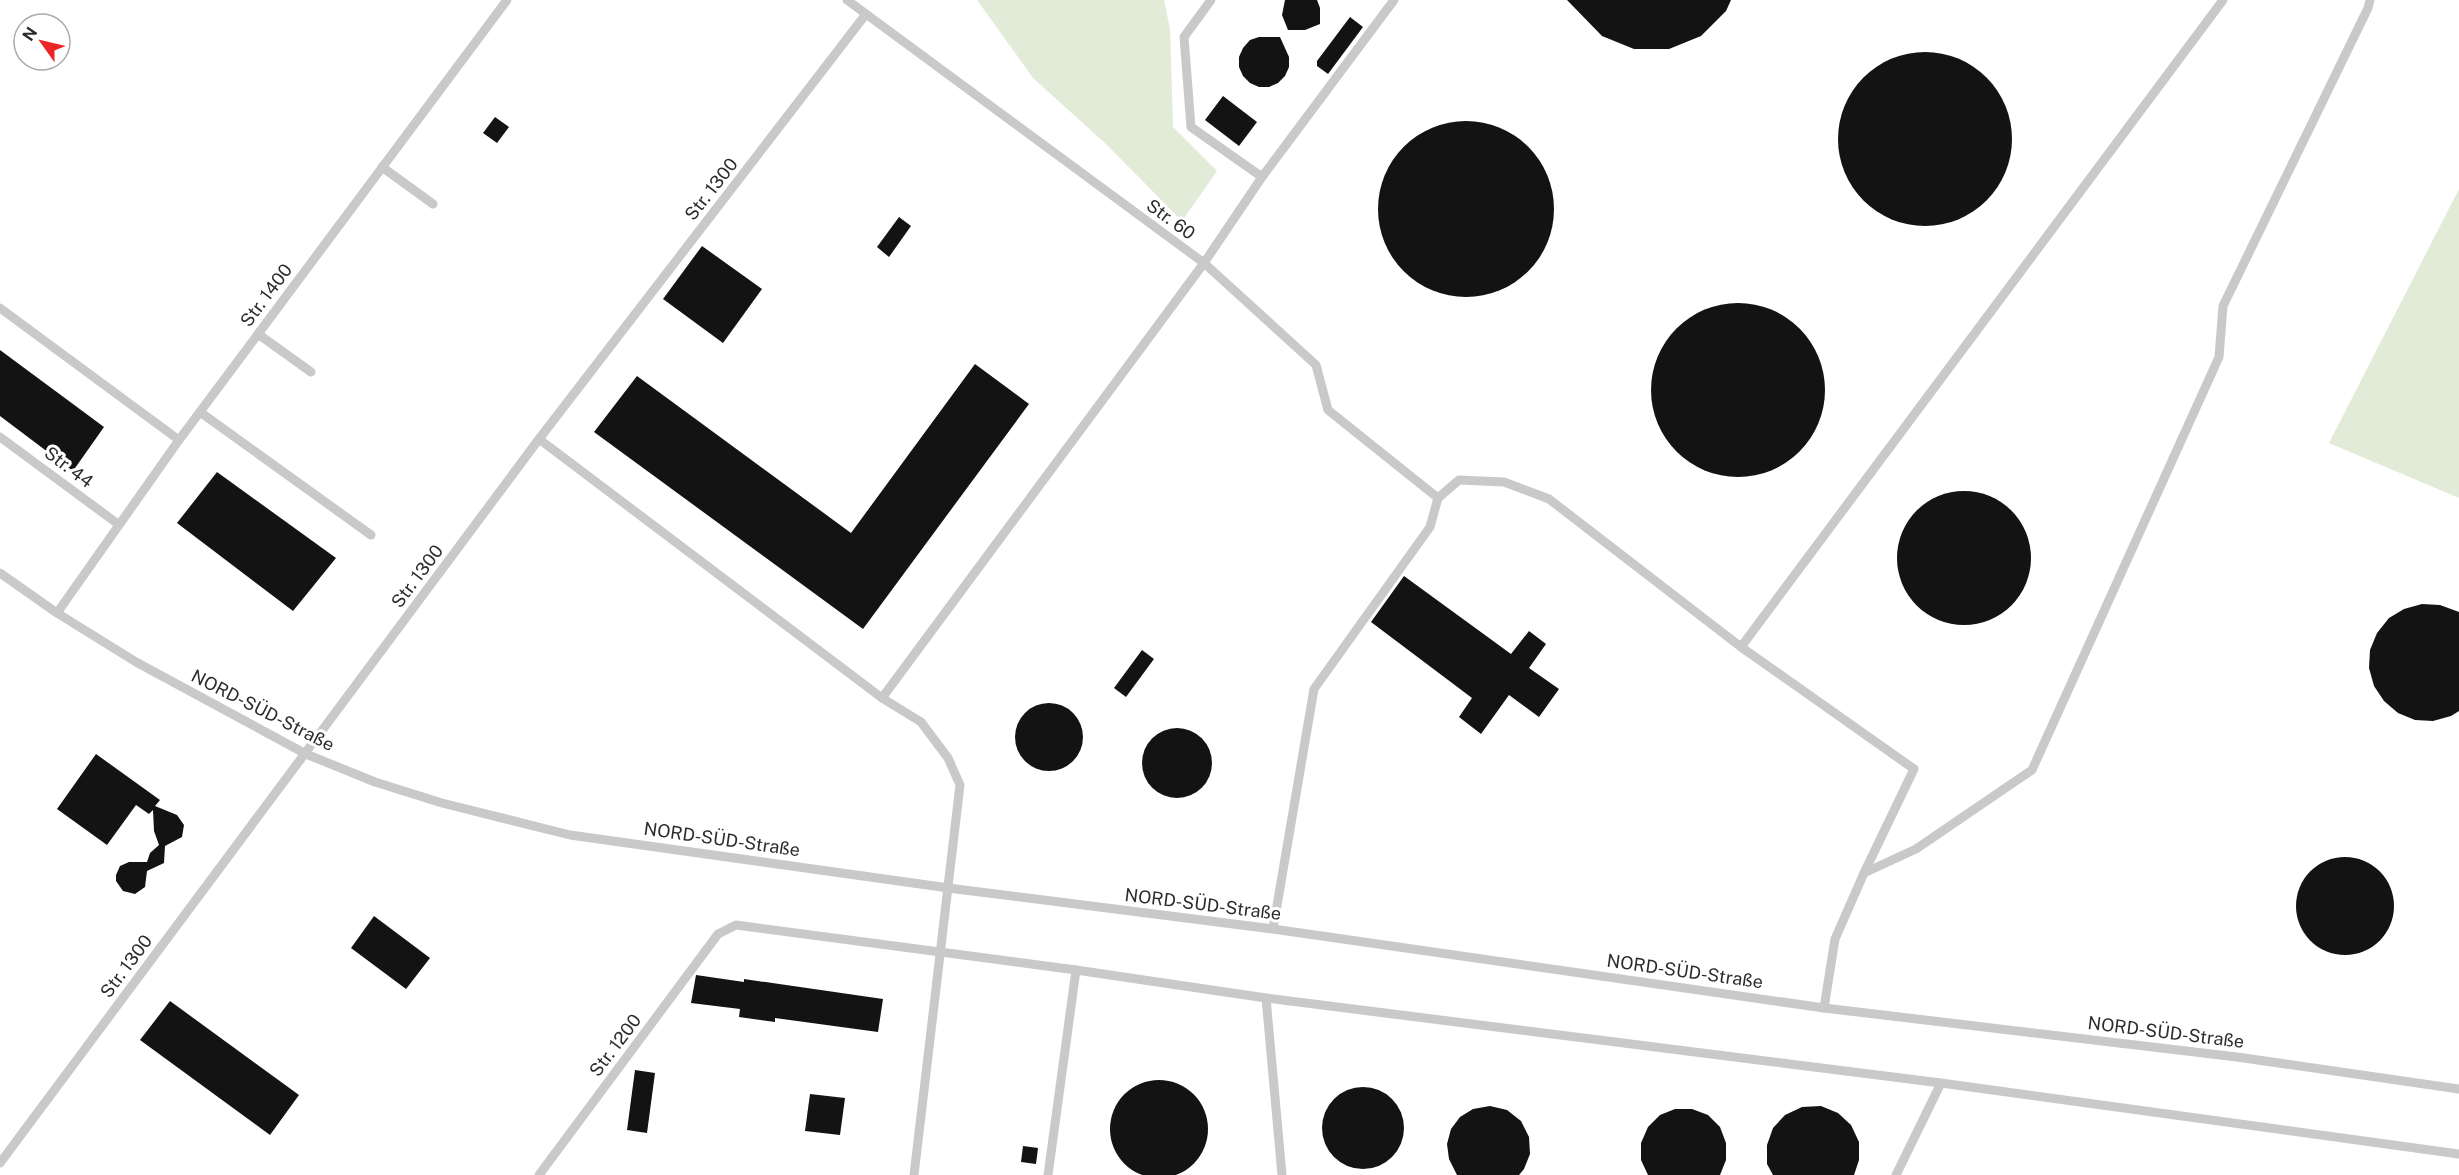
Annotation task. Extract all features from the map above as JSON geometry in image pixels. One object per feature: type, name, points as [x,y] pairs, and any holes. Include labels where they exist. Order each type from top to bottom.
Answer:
[{"type":"lane","name":"Str. 1400","points":[[57,613],[179,440],[507,0]]},
{"type":"lane","name":"Str. 60","points":[[847,0],[1204,263],[1316,365],[1328,410],[1438,498]]},
{"type":"lane","points":[[1211,0],[1184,37],[1191,128],[1262,177]]},
{"type":"lane","points":[[882,698],[1204,263],[1262,177],[1394,0]]},
{"type":"lane","points":[[1741,647],[2223,0]]},
{"type":"lane","points":[[1864,873],[1916,849],[2032,770],[2219,357],[2223,306],[2370,0]]},
{"type":"lane","name":"Str. 1300","points":[[0,1163],[539,439],[866,14]]},
{"type":"lane","points":[[382,167],[434,204]]},
{"type":"lane","points":[[0,308],[179,440]]},
{"type":"lane","points":[[258,334],[311,372]]},
{"type":"lane","points":[[200,412],[371,535]]},
{"type":"lane","name":"Str. 44","points":[[0,437],[118,524]]},
{"type":"lane","points":[[539,439],[882,698],[921,722],[948,758],[960,785],[914,1175]]},
{"type":"lane","points":[[1273,929],[1314,689],[1430,527],[1438,498],[1459,480],[1504,482],[1549,499],[1741,647],[1914,769],[1835,939],[1824,1008]]},
{"type":"lane","name":"NORD-SÜD-Straße","points":[[0,573],[57,613],[136,662],[306,754],[386,786],[442,803],[570,835],[1273,929],[1824,1008],[2237,1057],[2459,1089]]},
{"type":"lane","name":"Str. 1200","points":[[539,1175],[718,934],[736,925],[939,953]]},
{"type":"lane","points":[[939,953],[1076,970],[1266,998],[1941,1083],[2459,1154]]},
{"type":"lane","points":[[1048,1175],[1076,970]]},
{"type":"lane","points":[[1266,998],[1282,1175]]},
{"type":"lane","points":[[1896,1175],[1941,1083]]},
{"type":"green space","points":[[977,0],[1164,0],[1170,29],[1173,127],[1217,171],[1182,221],[1106,144],[1033,78]]},
{"type":"green space","points":[[2459,189],[2459,498],[2329,443]]},
{"type":"building","points":[[1285,0],[1317,0],[1320,8],[1320,24],[1305,30],[1288,30],[1282,15]]},
{"type":"building","points":[[1567,0],[1731,0],[1726,11],[1701,36],[1669,49],[1634,49],[1602,36]]},
{"type":"building","points":[[1350,17],[1363,27],[1328,74],[1317,66],[1317,61]]},
{"type":"building","points":[[1259,37],[1280,37],[1289,57],[1289,67],[1285,76],[1278,83],[1269,87],[1259,87],[1250,83],[1243,76],[1239,67],[1239,57],[1243,48],[1250,40]]},
{"type":"building","points":[[1925,52],[1958,59],[1973,67],[1986,78],[1997,91],[2005,106],[2012,139],[2005,172],[1997,187],[1986,200],[1973,211],[1958,219],[1925,226],[1892,219],[1877,211],[1864,200],[1853,187],[1845,172],[1838,139],[1845,106],[1853,91],[1864,78],[1877,67],[1892,59]]},
{"type":"building","points":[[1223,96],[1257,122],[1239,146],[1205,120]]},
{"type":"building","points":[[495,117],[509,127],[497,143],[483,133]]},
{"type":"building","points":[[1466,121],[1500,128],[1515,136],[1528,147],[1539,160],[1547,175],[1554,209],[1547,243],[1539,258],[1528,271],[1515,282],[1500,290],[1466,297],[1432,290],[1417,282],[1404,271],[1393,258],[1385,243],[1378,209],[1385,175],[1393,160],[1404,147],[1417,136],[1432,128]]},
{"type":"building","points":[[899,217],[911,226],[889,257],[877,247]]},
{"type":"building","points":[[702,246],[762,289],[723,343],[663,299]]},
{"type":"building","points":[[1738,303],[1771,310],[1786,318],[1799,329],[1810,342],[1818,357],[1825,390],[1818,423],[1810,438],[1799,451],[1786,462],[1771,470],[1738,477],[1705,470],[1690,462],[1677,451],[1666,438],[1658,423],[1651,390],[1658,357],[1666,342],[1677,329],[1690,318],[1705,310]]},
{"type":"building","points":[[0,350],[104,427],[73,471],[0,416]]},
{"type":"building","points":[[975,364],[1029,404],[863,629],[594,432],[637,376],[851,533]]},
{"type":"building","points":[[217,472],[336,558],[293,611],[177,523]]},
{"type":"building","points":[[1964,491],[1989,497],[2011,511],[2025,533],[2031,558],[2025,583],[2011,605],[1989,619],[1964,625],[1939,619],[1917,605],[1903,583],[1897,558],[1903,533],[1917,511],[1939,497]]},
{"type":"building","points":[[1404,576],[1511,654],[1529,631],[1546,644],[1529,668],[1559,689],[1539,717],[1509,695],[1481,734],[1459,717],[1472,698],[1371,622]]},
{"type":"building","points":[[2422,604],[2440,605],[2459,612],[2459,711],[2433,721],[2415,720],[2398,713],[2384,701],[2374,686],[2369,668],[2370,650],[2377,633],[2389,618],[2404,609]]},
{"type":"building","points":[[1142,650],[1154,659],[1126,697],[1114,688]]},
{"type":"building","points":[[1049,703],[1062,706],[1073,713],[1080,724],[1083,737],[1080,750],[1073,761],[1062,768],[1049,771],[1036,768],[1025,761],[1018,750],[1015,737],[1018,724],[1025,713],[1036,706]]},
{"type":"building","points":[[1177,728],[1190,731],[1202,738],[1209,750],[1212,763],[1209,776],[1202,788],[1190,795],[1177,798],[1164,795],[1152,788],[1145,776],[1142,763],[1145,750],[1152,738],[1164,731]]},
{"type":"building","points":[[96,754],[160,800],[155,806],[177,815],[184,825],[182,837],[165,846],[164,863],[147,871],[145,887],[135,894],[123,891],[116,881],[116,875],[120,866],[129,862],[147,862],[150,853],[159,845],[154,831],[153,810],[149,814],[136,805],[107,845],[57,809]]},
{"type":"building","points":[[2335,857],[2355,857],[2380,871],[2391,887],[2394,906],[2391,925],[2380,941],[2355,955],[2335,955],[2318,947],[2304,933],[2296,916],[2296,896],[2304,879],[2318,865]]},
{"type":"building","points":[[374,916],[430,958],[406,989],[351,948]]},
{"type":"building","points":[[696,975],[744,982],[744,979],[883,999],[878,1032],[775,1018],[775,1022],[739,1017],[740,1009],[691,1003]]},
{"type":"building","points":[[170,1001],[299,1095],[270,1135],[140,1040]]},
{"type":"building","points":[[635,1070],[655,1073],[647,1133],[627,1130]]},
{"type":"building","points":[[1159,1080],[1178,1084],[1194,1094],[1204,1110],[1208,1129],[1204,1148],[1194,1164],[1178,1174],[1159,1178],[1140,1174],[1124,1164],[1114,1148],[1110,1129],[1114,1110],[1124,1094],[1140,1084]]},
{"type":"building","points":[[1363,1087],[1379,1090],[1392,1099],[1401,1112],[1404,1128],[1401,1144],[1392,1157],[1379,1166],[1363,1169],[1347,1166],[1334,1157],[1325,1144],[1322,1128],[1325,1112],[1334,1099],[1347,1090]]},
{"type":"building","points":[[810,1094],[845,1098],[840,1135],[805,1131]]},
{"type":"building","points":[[1490,1106],[1507,1110],[1521,1121],[1529,1137],[1530,1154],[1524,1169],[1519,1175],[1457,1175],[1449,1159],[1447,1144],[1451,1129],[1460,1117],[1473,1109]]},
{"type":"building","points":[[1821,1106],[1838,1113],[1851,1125],[1859,1142],[1859,1160],[1854,1175],[1773,1175],[1767,1164],[1767,1145],[1773,1128],[1785,1115],[1802,1107]]},
{"type":"building","points":[[1675,1109],[1692,1109],[1708,1115],[1720,1127],[1726,1143],[1726,1160],[1720,1175],[1648,1175],[1641,1160],[1641,1143],[1648,1127],[1660,1115]]},
{"type":"building","points":[[1023,1146],[1038,1148],[1036,1164],[1021,1162]]}]
